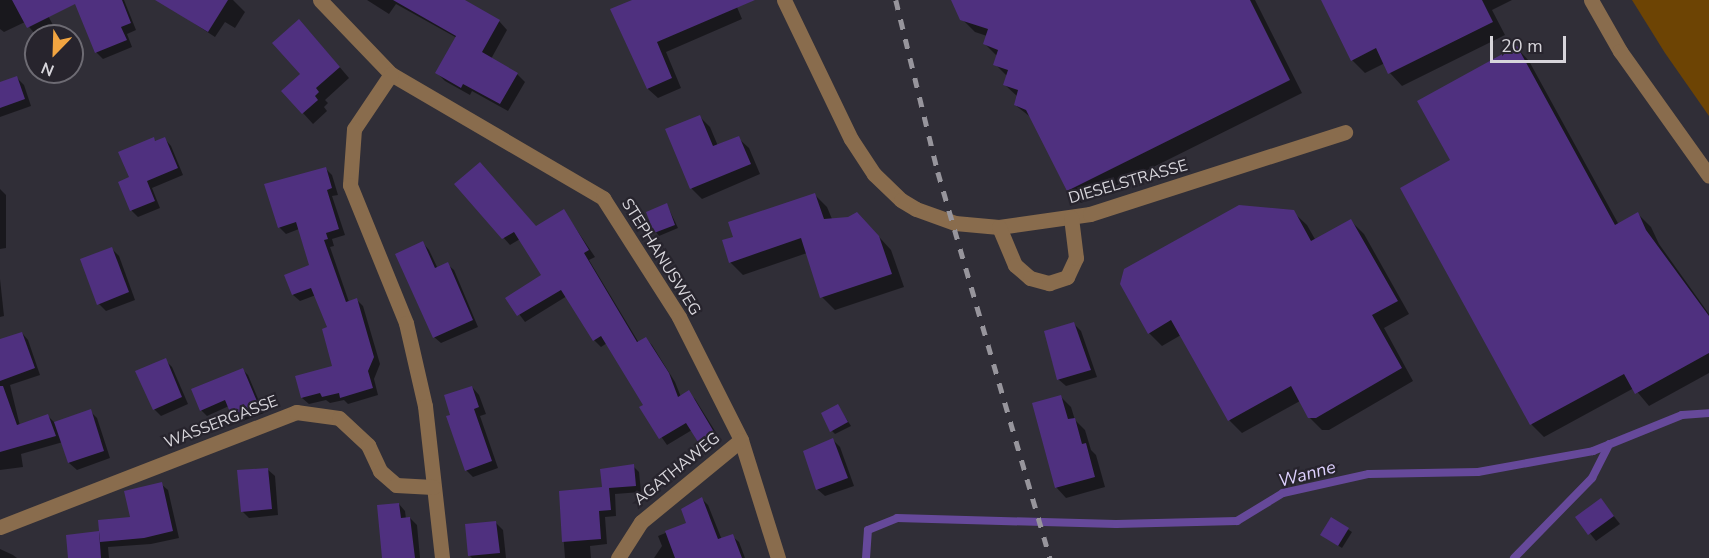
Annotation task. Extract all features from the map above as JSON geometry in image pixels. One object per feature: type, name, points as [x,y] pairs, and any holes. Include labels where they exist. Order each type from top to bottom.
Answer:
[{"type":"street","name":"STEPHANUSWEG","points":[[320,0],[391,74],[603,198],[679,317],[741,440],[778,558]]},
{"type":"street","name":"DIESELSTRASSE","points":[[784,0],[851,138],[874,174],[901,200],[935,218],[955,223],[999,227],[1111,209],[1345,132]]},
{"type":"street","points":[[1591,0],[1620,51],[1709,176]]},
{"type":"street","points":[[391,74],[354,129],[350,184],[406,323],[424,406],[442,558]]},
{"type":"street","points":[[999,227],[1016,265],[1030,278],[1049,283],[1066,277],[1076,258],[1071,217]]},
{"type":"street","name":"WASSERGASSE","points":[[0,527],[296,412],[339,418],[368,445],[380,471],[396,485],[433,487]]},
{"type":"street","name":"AGATHAWEG","points":[[618,558],[641,522],[741,440]]},
{"type":"shaded area","points":[[1632,0],[1709,0],[1709,116],[1665,53]]},
{"type":"building","points":[[12,0],[122,0],[131,23],[121,27],[127,40],[95,53],[75,4],[35,24],[25,24]]},
{"type":"building","points":[[155,0],[228,0],[208,32]]},
{"type":"building","points":[[393,0],[465,0],[500,20],[482,52],[518,73],[500,104],[463,84],[461,88],[435,73],[456,36]]},
{"type":"building","points":[[632,0],[755,0],[657,42],[672,78],[647,89],[610,9]]},
{"type":"building","points":[[951,0],[1250,0],[1290,80],[1067,191],[1026,110],[1014,105],[1018,90],[1003,85],[1008,70],[993,65],[998,50],[983,44],[988,29],[960,20]]},
{"type":"building","points":[[1321,0],[1482,0],[1493,22],[1388,74],[1376,48],[1351,61]]},
{"type":"building","points":[[299,19],[340,67],[316,88],[319,92],[315,96],[318,100],[302,114],[281,91],[300,74],[272,43]]},
{"type":"building","points":[[1517,46],[1615,225],[1638,212],[1646,230],[1709,316],[1709,353],[1635,394],[1624,374],[1530,425],[1400,188],[1450,160],[1417,101]]},
{"type":"building","points":[[17,76],[25,99],[0,108],[0,82]]},
{"type":"building","points":[[700,115],[713,146],[739,136],[751,164],[690,189],[665,129]]},
{"type":"building","points":[[154,137],[155,141],[165,137],[178,168],[147,181],[155,201],[130,211],[118,182],[129,177],[118,152]]},
{"type":"building","points":[[480,162],[536,226],[564,209],[589,250],[584,253],[637,342],[646,337],[669,373],[678,397],[689,390],[714,432],[698,442],[686,423],[659,439],[639,407],[643,405],[601,336],[593,341],[561,290],[517,316],[505,298],[541,275],[514,232],[502,239],[454,184]]},
{"type":"building","points":[[326,167],[332,188],[327,190],[339,229],[326,233],[328,239],[324,240],[346,302],[357,298],[374,357],[368,371],[373,388],[340,398],[339,393],[322,397],[320,393],[301,398],[295,376],[332,366],[322,329],[327,327],[311,288],[292,295],[284,275],[309,265],[296,222],[278,228],[264,184]]},
{"type":"building","points":[[815,193],[824,219],[848,217],[857,212],[879,236],[892,274],[820,298],[801,238],[729,263],[722,240],[733,237],[728,222]]},
{"type":"building","points":[[667,203],[675,225],[654,233],[646,212]]},
{"type":"building","points":[[1239,205],[1294,210],[1311,241],[1351,219],[1398,301],[1372,315],[1402,368],[1316,418],[1308,418],[1291,386],[1228,421],[1171,320],[1148,334],[1120,284],[1124,269]]},
{"type":"building","points":[[423,241],[435,268],[448,262],[473,320],[433,338],[395,254]]},
{"type":"building","points":[[112,247],[129,292],[97,305],[80,259]]},
{"type":"building","points":[[1074,322],[1091,370],[1057,380],[1044,331]]},
{"type":"building","points":[[22,332],[35,368],[0,381],[0,339]]},
{"type":"building","points":[[166,358],[182,397],[153,410],[135,371]]},
{"type":"building","points":[[243,368],[259,406],[232,417],[225,400],[200,411],[191,389]]},
{"type":"building","points":[[0,386],[3,386],[17,425],[48,414],[56,436],[0,452]]},
{"type":"building","points":[[472,386],[479,407],[474,409],[492,461],[465,471],[446,416],[450,415],[444,395]]},
{"type":"building","points":[[1061,395],[1068,419],[1075,418],[1082,444],[1086,443],[1095,477],[1055,488],[1032,403]]},
{"type":"building","points":[[838,404],[848,422],[830,432],[821,413]]},
{"type":"building","points":[[91,409],[104,451],[68,463],[54,422]]},
{"type":"building","points":[[833,438],[848,478],[816,490],[803,451]]},
{"type":"building","points":[[634,464],[636,486],[609,488],[611,510],[599,511],[601,539],[562,542],[559,491],[602,487],[600,469]]},
{"type":"building","points":[[268,468],[272,509],[241,512],[237,470]]},
{"type":"building","points":[[162,482],[173,531],[144,538],[100,542],[98,520],[130,517],[124,491]]},
{"type":"building","points":[[702,497],[718,539],[733,534],[742,558],[675,558],[665,531],[686,523],[681,509]]},
{"type":"building","points":[[1601,498],[1614,516],[1588,535],[1575,517]]},
{"type":"building","points":[[399,503],[401,518],[410,517],[415,558],[382,558],[377,505]]},
{"type":"building","points":[[1331,517],[1349,528],[1338,546],[1320,535]]},
{"type":"building","points":[[496,521],[500,553],[468,556],[465,524]]},
{"type":"building","points":[[99,531],[101,558],[68,558],[66,535]]},
{"type":"waterway","name":"Wanne","points":[[866,558],[868,530],[897,518],[1116,524],[1237,521],[1283,493],[1369,474],[1478,472],[1593,451],[1682,415],[1709,413]]},
{"type":"waterway","points":[[1514,558],[1592,478],[1609,444]]},
{"type":"railway","points":[[896,0],[938,172],[1050,558]]}]
